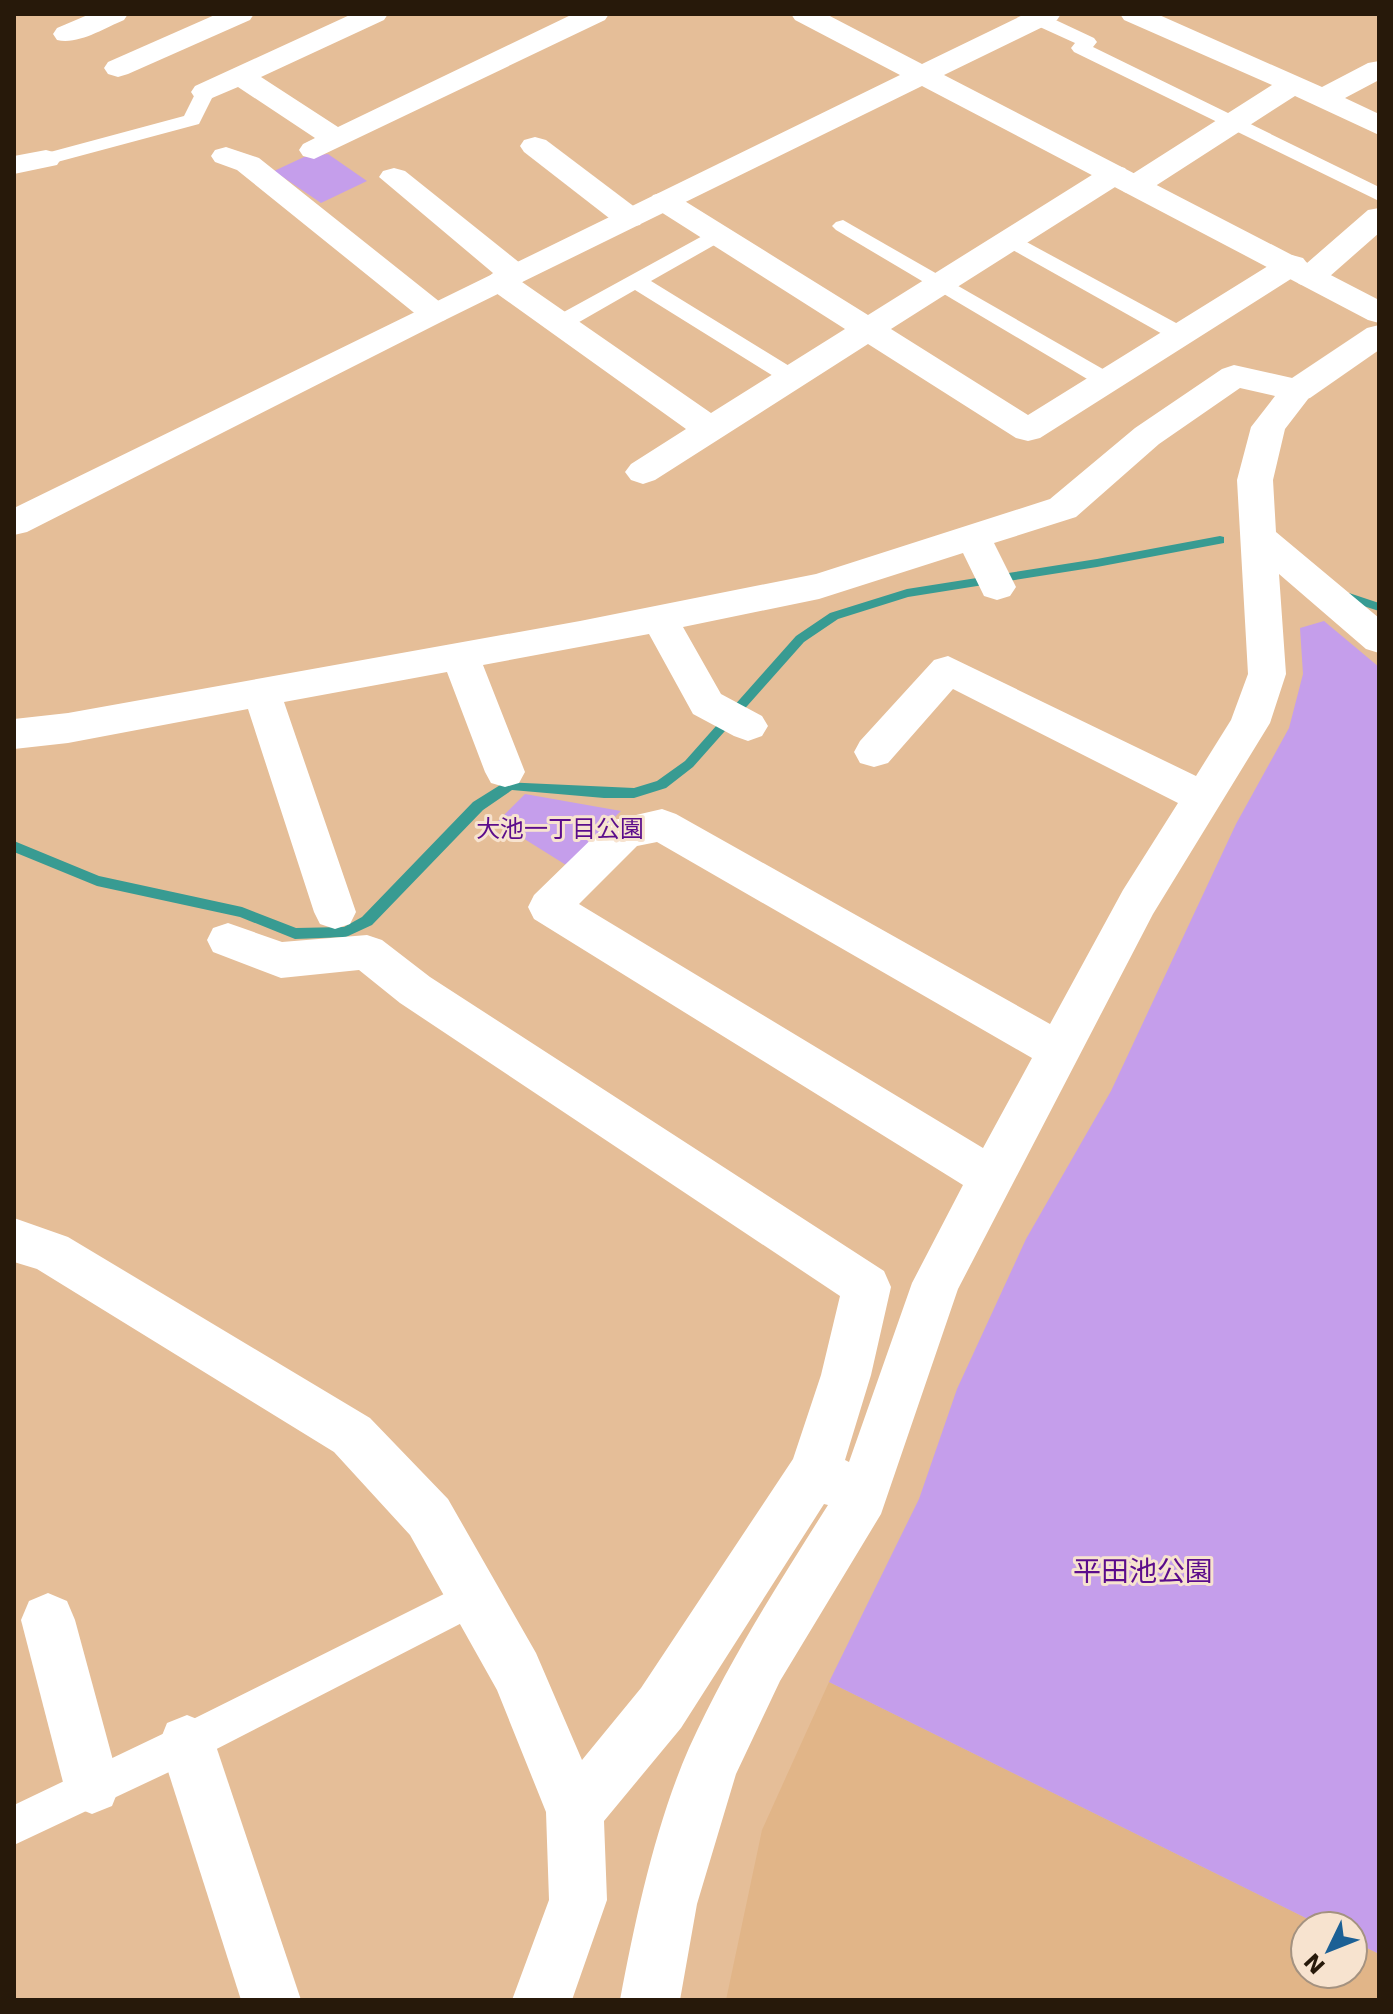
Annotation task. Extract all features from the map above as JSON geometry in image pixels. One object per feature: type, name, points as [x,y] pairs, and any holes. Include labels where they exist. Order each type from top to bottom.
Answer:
[{"type":"street","points":[[67,34],[114,14]]},
{"type":"street","points":[[118,68],[240,14]]},
{"type":"street","points":[[205,92],[374,14]]},
{"type":"street","points":[[240,76],[326,145],[595,14]]},
{"type":"street","points":[[650,2000],[668,1904],[710,1767],[761,1662],[863,1496],[936,1283],[1138,902],[1250,723],[1267,674],[1255,480],[1268,427],[1298,390],[1377,315],[1301,271],[805,14]]},
{"type":"street","points":[[1134,14],[1291,86],[1324,97],[1379,126]]},
{"type":"street","points":[[14,523],[434,313],[1042,16]]},
{"type":"street","points":[[1324,97],[1378,69]]},
{"type":"street","points":[[643,472],[1010,239],[1232,125],[1291,86]]},
{"type":"street","points":[[535,146],[629,218]]},
{"type":"street","points":[[226,156],[248,164],[434,313]]},
{"type":"street","points":[[14,165],[46,159]]},
{"type":"street","points":[[394,177],[559,324],[710,429]]},
{"type":"street","points":[[664,201],[1028,430],[1181,335],[1301,271],[1379,217]]},
{"type":"street","points":[[14,734],[68,728],[819,586],[985,562],[1063,508],[1147,436],[1234,376],[1298,390]]},
{"type":"street","points":[[1259,537],[1379,639]]},
{"type":"street","points":[[659,618],[707,704],[748,726]]},
{"type":"street","points":[[460,655],[505,772]]},
{"type":"street","points":[[874,752],[948,670],[1204,798]]},
{"type":"street","points":[[261,691],[335,912]]},
{"type":"street","points":[[991,1177],[549,907],[625,832],[662,825],[1060,1052]]},
{"type":"street","points":[[228,940],[281,960],[367,952],[415,990],[867,1287],[846,1375],[815,1472],[661,1708],[575,1812]]},
{"type":"street","points":[[14,1240],[51,1252],[352,1435],[429,1517],[517,1672],[575,1812],[578,1900],[542,2000]]},
{"type":"street","points":[[815,1472],[863,1496]]},
{"type":"street","points":[[48,1620],[92,1786]]},
{"type":"street","points":[[187,1743],[271,2000]]},
{"type":"lane","points":[[1042,16],[1087,42],[1081,48],[1379,195]]},
{"type":"lane","points":[[46,159],[192,120],[205,92]]},
{"type":"lane","points":[[843,226],[1107,381]]},
{"type":"lane","points":[[559,324],[717,234]]},
{"type":"lane","points":[[1010,239],[1181,335]]},
{"type":"lane","points":[[636,281],[791,377]]},
{"type":"lane","points":[[14,1825],[187,1743],[476,1596]]},
{"type":"shaded area","points":[[829,1682],[1290,1910],[1289,1990],[1369,1990],[1369,1949],[1379,1954],[1379,2000],[726,2000],[762,1830]]},
{"type":"green space","points":[[328,154],[367,181],[321,203],[274,171],[304,157]]},
{"type":"green space","name":"平田池公園","points":[[1324,621],[1379,667],[1379,1954],[1369,1949],[1369,1910],[1290,1910],[829,1682],[919,1499],[957,1389],[1026,1239],[1111,1091],[1236,824],[1289,728],[1303,674],[1300,628]]},
{"type":"green space","name":"大池一丁目公園","points":[[525,794],[621,811],[566,865],[497,822]]},
{"type":"waterway","points":[[14,846],[97,881],[242,912],[295,934],[346,932],[367,921],[478,806],[510,785],[604,793],[634,793],[661,785],[689,764],[800,639],[834,616],[907,593],[1220,540]]},
{"type":"waterway","points":[[1349,597],[1379,607]]}]
